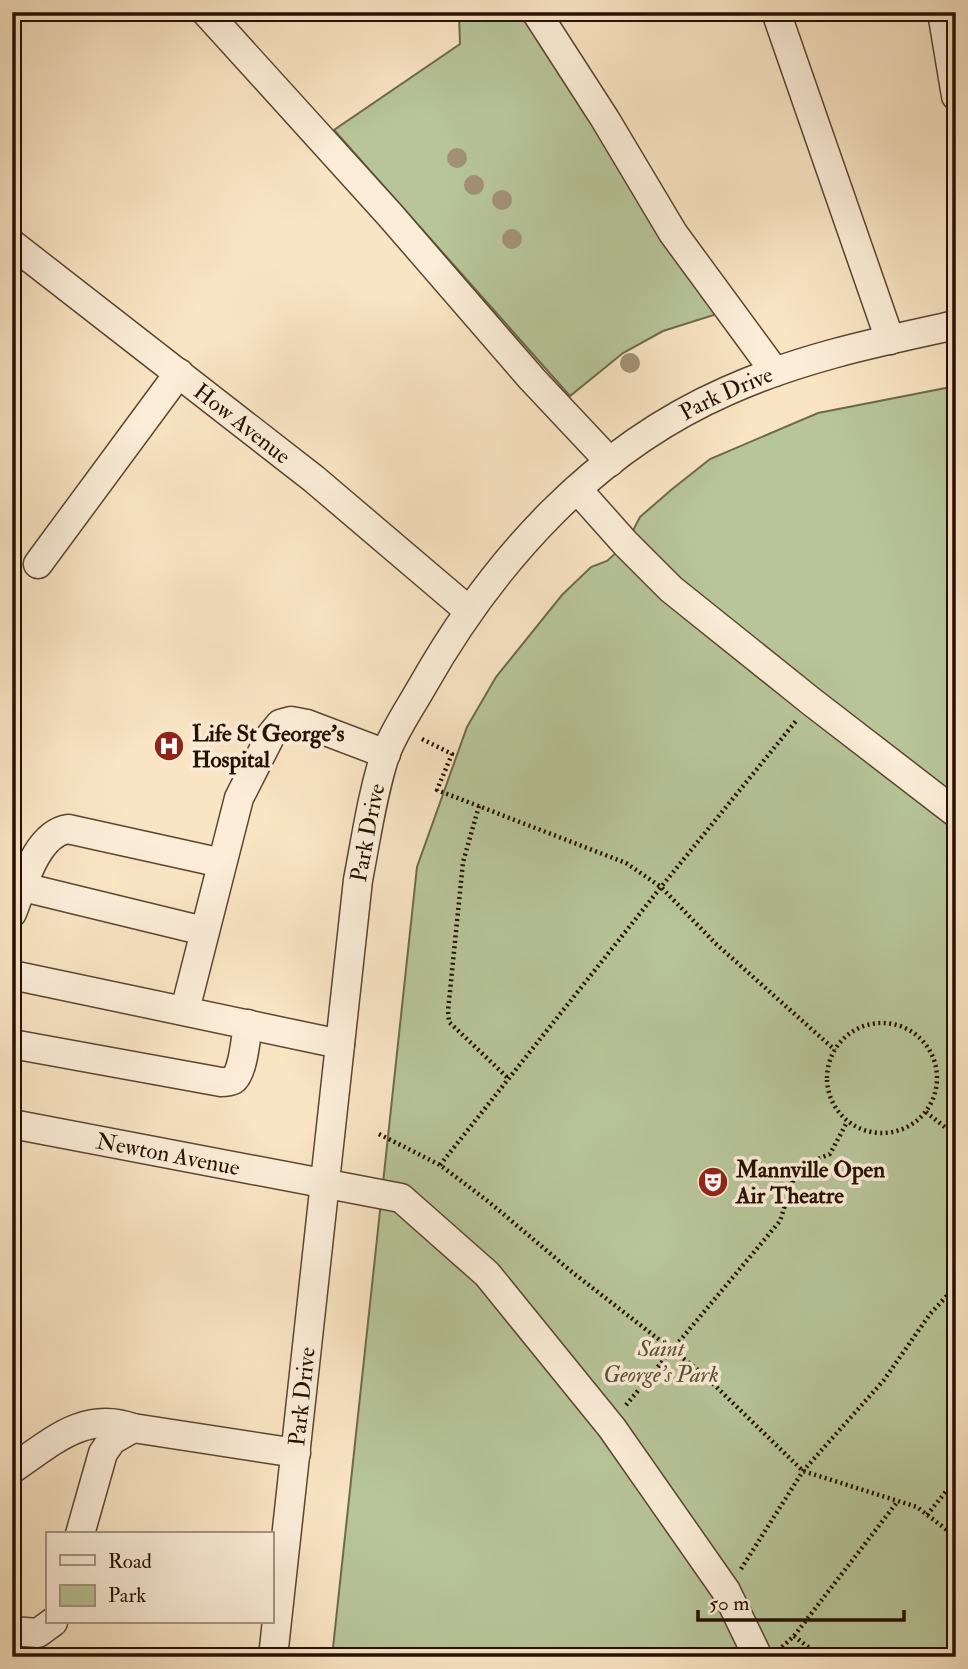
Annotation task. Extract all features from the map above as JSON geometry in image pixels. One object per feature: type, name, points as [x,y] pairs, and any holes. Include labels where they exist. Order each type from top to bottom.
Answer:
[{"type":"street","points":[[206,12],[390,215],[532,379],[610,462]]},
{"type":"street","points":[[536,12],[674,233],[775,372]]},
{"type":"street","points":[[776,12],[890,340]]},
{"type":"street","points":[[942,12],[956,96]]},
{"type":"street","name":"How Avenue","points":[[12,244],[314,479],[468,610]]},
{"type":"street","name":"Park Drive","points":[[273,1657],[358,880],[386,754],[399,728],[449,639],[468,610],[514,552],[545,518],[644,435],[725,392],[799,362],[956,325]]},
{"type":"street","points":[[38,564],[179,373]]},
{"type":"street","points":[[578,489],[626,544],[671,589],[956,813]]},
{"type":"street","points":[[185,1010],[239,798],[271,735],[280,724],[291,721],[307,724],[386,754]]},
{"type":"street","points":[[204,931],[18,900],[40,849],[50,835],[68,829],[222,863]]},
{"type":"street","points":[[12,975],[340,1044]]},
{"type":"street","points":[[12,1044],[231,1082],[240,1070],[248,1024]]},
{"type":"street","name":"Newton Avenue","points":[[12,1125],[401,1198],[486,1274],[612,1428],[768,1653]]},
{"type":"street","points":[[12,1469],[76,1427],[110,1421],[133,1428],[296,1453]]},
{"type":"street","points":[[81,1532],[103,1452],[112,1440],[133,1428]]},
{"type":"street","points":[[12,1631],[38,1633],[50,1624]]},
{"type":"path","points":[[440,1165],[812,702]]},
{"type":"path","points":[[399,728],[452,754],[437,790],[626,863],[661,887],[715,943],[835,1050]]},
{"type":"path","points":[[479,806],[463,862],[449,1022],[509,1079]]},
{"type":"path","points":[[877,1022],[896,1024],[915,1033],[928,1046],[937,1069],[937,1088],[926,1112],[907,1128],[889,1133],[868,1132],[847,1122],[836,1108],[827,1080],[835,1050],[855,1029],[877,1022]]},
{"type":"path","points":[[926,1112],[956,1136]]},
{"type":"path","points":[[612,1428],[627,1403],[779,1221],[797,1168],[830,1154],[847,1122]]},
{"type":"path","points":[[379,1134],[440,1165],[489,1202],[572,1272],[702,1373],[803,1471],[917,1507],[956,1537]]},
{"type":"path","points":[[726,1591],[803,1471],[884,1380],[929,1314],[956,1286]]},
{"type":"path","points":[[927,1515],[956,1479]]},
{"type":"path","points":[[768,1653],[794,1636],[898,1501]]},
{"type":"path","points":[[794,1636],[821,1657]]},
{"type":"green space","points":[[457,12],[521,12],[717,314],[663,331],[623,353],[570,396],[334,130],[460,44]]},
{"type":"green space","name":"Saint George's Park","points":[[956,386],[956,1657],[332,1657],[417,867],[467,727],[496,677],[562,595],[591,567],[607,561],[626,544],[640,517],[710,459],[818,413]]},
{"type":"place","name":"Life St George's Hospital","points":[[169,746]]},
{"type":"place","name":"Mannville Open Air Theatre","points":[[713,1182]]}]
